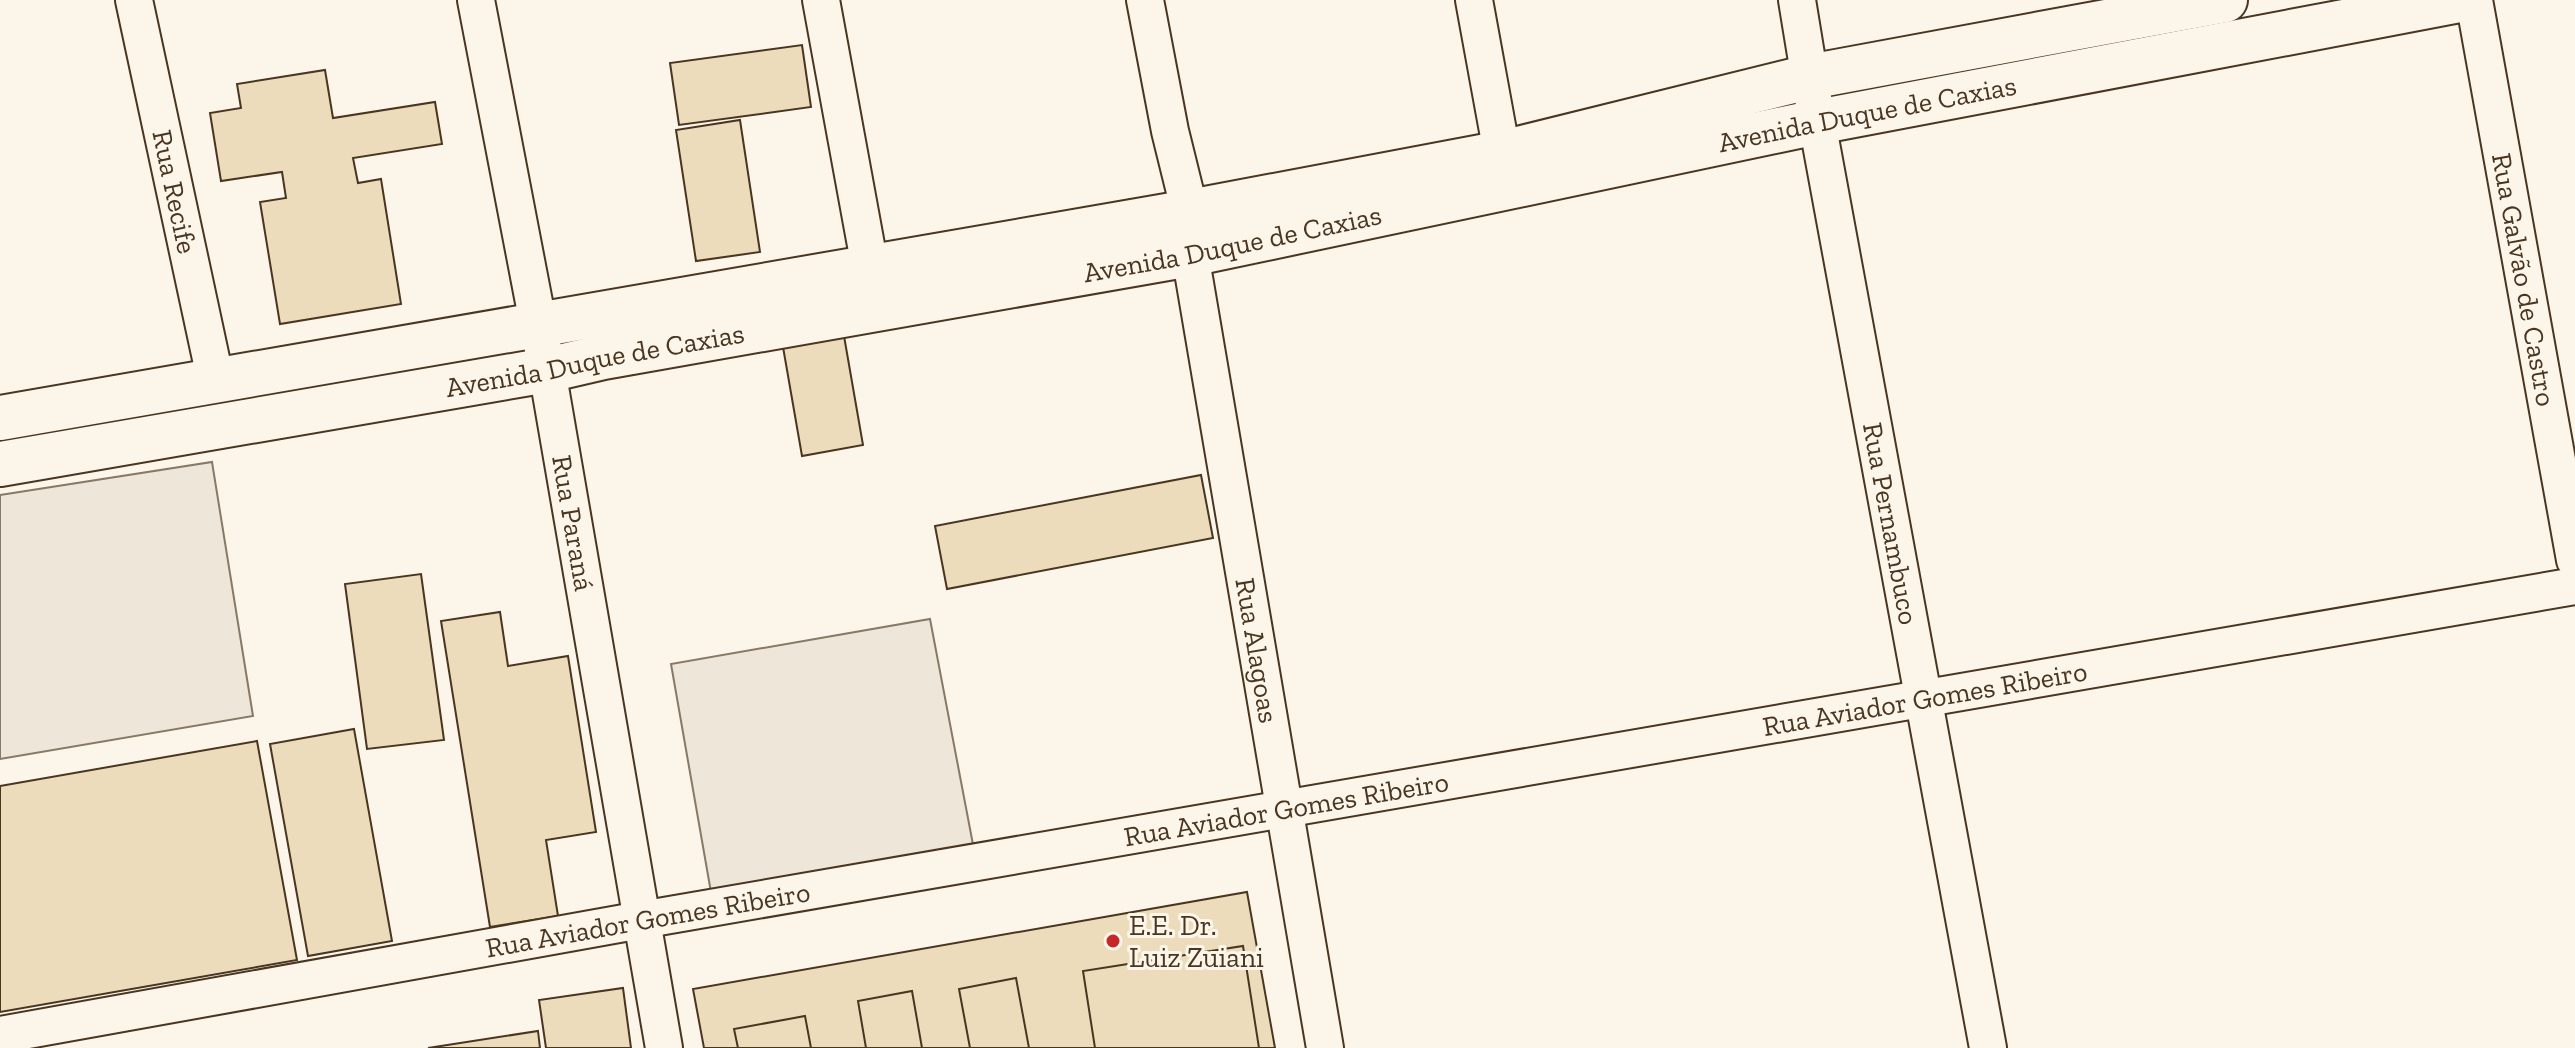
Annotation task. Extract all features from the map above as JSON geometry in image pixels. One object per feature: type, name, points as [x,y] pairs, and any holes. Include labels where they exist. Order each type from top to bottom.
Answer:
[{"type":"main road","name":"Avenida Duque de Caxias","points":[[0,418],[870,267],[1190,233],[1809,77],[2132,8],[2225,0]]},
{"type":"main road","name":"Avenida Duque de Caxias","points":[[0,464],[547,370],[1190,233],[1817,122],[2460,0]]},
{"type":"street","name":"Rua Recife","points":[[134,0],[216,382]]},
{"type":"street","name":"Rua Paraná","points":[[476,0],[547,370],[664,1048]]},
{"type":"street","points":[[821,0],[870,267]]},
{"type":"street","name":"Rua Alagoas","points":[[1145,0],[1190,233],[1325,1048]]},
{"type":"street","points":[[1474,0],[1502,153]]},
{"type":"street","name":"Rua Pernambuco","points":[[1797,0],[1988,1048]]},
{"type":"street","name":"Rua Galvão de Castro","points":[[2474,0],[2575,560]]},
{"type":"street","name":"Rua Aviador Gomes Ribeiro","points":[[0,1035],[641,920],[2575,586]]},
{"type":"shaded area","points":[[212,462],[253,716],[0,759],[0,495]]},
{"type":"shaded area","points":[[930,619],[975,855],[712,898],[671,664]]},
{"type":"building","points":[[802,45],[811,107],[679,125],[670,63]]},
{"type":"building","points":[[325,70],[333,118],[435,102],[442,144],[353,158],[358,183],[381,179],[401,304],[280,324],[260,202],[286,198],[282,172],[221,181],[210,113],[241,108],[237,84]]},
{"type":"building","points":[[740,120],[760,252],[696,261],[676,130]]},
{"type":"building","points":[[844,336],[863,445],[802,456],[783,347]]},
{"type":"building","points":[[1201,475],[1213,538],[947,589],[935,526]]},
{"type":"building","points":[[421,574],[444,740],[367,749],[345,584]]},
{"type":"building","points":[[500,612],[508,666],[568,656],[596,832],[546,840],[558,916],[490,927],[441,621]]},
{"type":"building","points":[[354,729],[392,941],[308,956],[270,744]]},
{"type":"building","points":[[257,741],[297,960],[0,1012],[0,786]]},
{"type":"building","name":"E.E. Dr. Luiz Zuiani","points":[[1247,892],[1275,1048],[704,1048],[693,989]]},
{"type":"building","points":[[1243,946],[1259,1048],[1095,1048],[1083,971]]},
{"type":"building","points":[[1016,978],[1029,1048],[970,1048],[959,989]]},
{"type":"building","points":[[623,988],[631,1048],[546,1048],[539,1000]]},
{"type":"building","points":[[912,991],[922,1048],[866,1048],[858,1001]]},
{"type":"building","points":[[805,1016],[811,1048],[738,1048],[734,1029]]},
{"type":"building","points":[[538,1031],[540,1048],[428,1048]]},
{"type":"place","name":"E.E. Dr. Luiz Zuiani","points":[[1113,941]]}]
